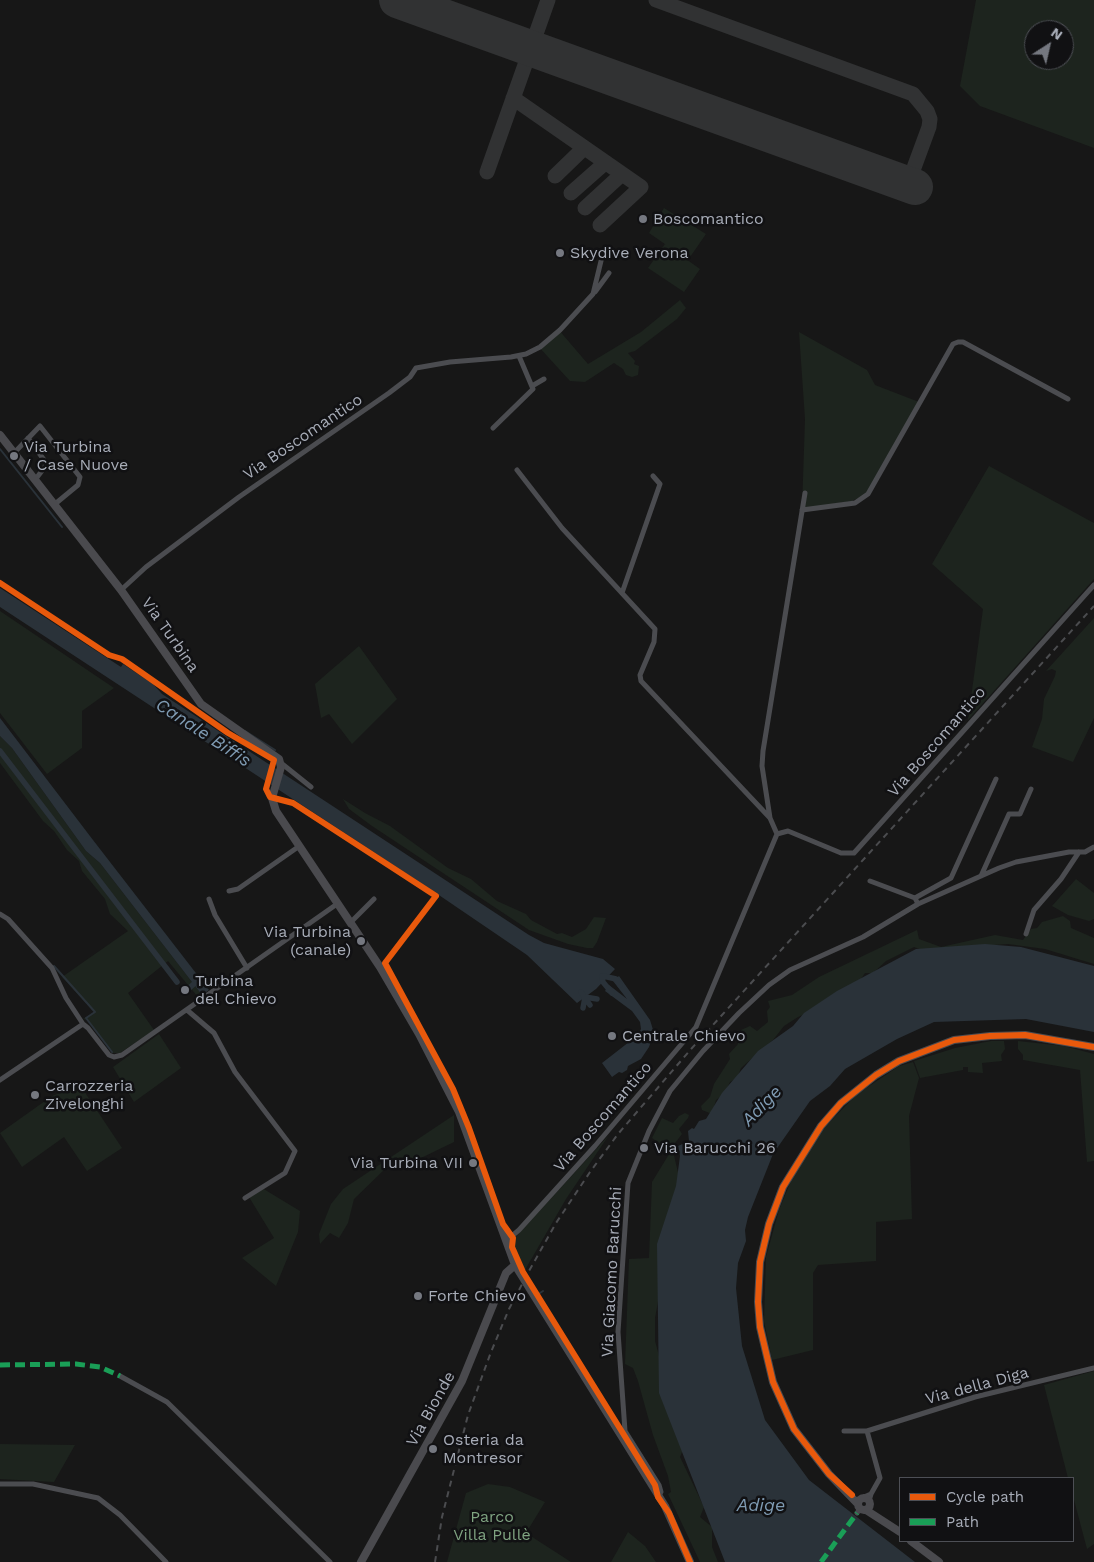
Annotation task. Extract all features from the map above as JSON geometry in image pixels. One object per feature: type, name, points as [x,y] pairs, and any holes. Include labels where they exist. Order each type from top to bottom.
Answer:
[{"type":"street","name":"Via Boscomantico","points":[[593,294],[601,261]]},
{"type":"street","name":"Via Boscomantico","points":[[121,590],[146,567],[239,497],[389,393],[410,376],[416,368],[450,362],[519,356],[540,347],[554,336],[610,273]]},
{"type":"street","points":[[802,510],[855,503],[868,494],[953,344],[964,342],[1068,399]]},
{"type":"street","points":[[493,428],[533,389],[519,356]]},
{"type":"street","points":[[532,386],[544,379]]},
{"type":"street","points":[[14,453],[40,426],[80,477],[78,486],[55,504]]},
{"type":"street","name":"Via Turbina","points":[[0,435],[121,590],[201,704],[272,753],[281,765],[311,787]]},
{"type":"street","points":[[28,438],[47,464],[35,480]]},
{"type":"street","points":[[517,470],[562,528],[656,629],[654,642],[640,675],[641,681],[770,818]]},
{"type":"street","points":[[622,593],[660,484],[653,476]]},
{"type":"street","points":[[777,834],[770,818],[762,766],[805,493]]},
{"type":"street","name":"Via Boscomantico","points":[[506,1241],[595,1146],[696,1027],[777,834],[788,830],[841,853],[854,853],[1094,585]]},
{"type":"street","points":[[281,765],[272,794],[276,810],[298,847],[380,967],[414,1026],[453,1100],[515,1265],[669,1513],[690,1562]]},
{"type":"street","points":[[915,898],[951,878],[996,779]]},
{"type":"street","points":[[981,877],[1009,814],[1020,814],[1031,789]]},
{"type":"street","points":[[229,891],[238,889],[298,847]]},
{"type":"street","name":"Via Giacomo Barucchi","points":[[658,1497],[661,1492],[659,1485],[626,1431],[618,1353],[628,1182],[634,1165],[670,1091],[683,1074],[739,1013],[769,985],[790,970],[863,937],[918,904],[1016,862],[1086,852],[1094,847]]},
{"type":"street","points":[[1026,934],[1034,910],[1066,872],[1079,852]]},
{"type":"street","points":[[870,880],[915,898],[918,904]]},
{"type":"street","points":[[209,899],[215,915],[247,968]]},
{"type":"street","points":[[350,923],[374,899]]},
{"type":"street","points":[[0,914],[8,920],[52,968],[66,998],[83,1024],[109,1054],[114,1057],[122,1056],[337,904]]},
{"type":"street","points":[[187,1010],[214,1033],[235,1072],[295,1152],[285,1173],[245,1198]]},
{"type":"street","points":[[0,1080],[83,1024]]},
{"type":"street","points":[[899,1531],[852,1495],[829,1474],[794,1429],[773,1382],[760,1327],[758,1302],[760,1262],[769,1224],[783,1187],[821,1126],[841,1103],[876,1075],[899,1061],[954,1040],[990,1036],[1025,1035],[1094,1047]]},
{"type":"street","name":"Via Bionde","points":[[361,1562],[466,1374],[506,1273],[515,1265]]},
{"type":"street","name":"Via della Diga","points":[[844,1432],[867,1431],[975,1397],[1094,1368]]},
{"type":"street","points":[[120,1376],[166,1402],[330,1562]]},
{"type":"street","points":[[864,1503],[880,1478],[867,1431]]},
{"type":"street","points":[[0,1484],[33,1484],[98,1498],[120,1515],[166,1562]]},
{"type":"street","points":[[912,1542],[939,1562]]},
{"type":"green space","points":[[976,0],[1094,0],[1094,148],[980,106],[960,86]]},
{"type":"green space","points":[[664,208],[706,234],[688,260],[649,233]]},
{"type":"green space","points":[[665,244],[700,269],[684,292],[648,268]]},
{"type":"green space","points":[[680,300],[686,308],[677,319],[635,351],[628,353],[635,361],[634,364],[639,366],[638,375],[632,377],[626,375],[623,369],[614,363],[585,382],[570,381],[538,346],[558,329],[588,364],[641,332]]},
{"type":"green space","points":[[799,332],[867,370],[875,385],[919,402],[867,494],[852,501],[802,509],[805,419]]},
{"type":"green space","points":[[989,466],[1094,523],[1094,579],[968,720],[983,609],[932,564]]},
{"type":"green space","points":[[0,611],[114,688],[82,711],[82,748],[47,774],[0,713]]},
{"type":"green space","points":[[1094,618],[1094,718],[1073,762],[1032,747],[1042,719],[1044,699],[1056,671],[1052,669],[1046,671]]},
{"type":"green space","points":[[359,646],[397,699],[352,744],[329,714],[321,718],[315,684]]},
{"type":"green space","points":[[0,736],[12,748],[86,851],[100,863],[202,995],[198,997],[168,961],[128,993],[154,1030],[120,1053],[112,1053],[87,1020],[83,1019],[94,1012],[62,977],[128,931],[110,914],[105,899],[82,871],[79,861],[67,850],[54,831],[43,821],[0,763]]},
{"type":"green space","points":[[343,799],[390,826],[448,868],[471,879],[497,901],[526,914],[531,920],[557,934],[562,933],[572,937],[586,929],[594,917],[606,918],[597,942],[593,948],[587,948],[568,944],[529,930],[372,826],[349,809]]},
{"type":"green space","points":[[1076,879],[1094,893],[1094,919],[1089,921],[1068,915],[1052,906]]},
{"type":"green space","points":[[1063,916],[1070,921],[1071,928],[1094,938],[1094,964],[1045,949],[1008,944],[922,950],[914,947],[886,961],[873,973],[865,973],[861,979],[814,1010],[784,1026],[773,1040],[741,1068],[737,1078],[730,1082],[724,1094],[716,1100],[712,1114],[702,1110],[701,1106],[710,1097],[714,1084],[730,1059],[729,1054],[738,1044],[738,1035],[741,1030],[750,1026],[757,1031],[768,1022],[767,1011],[770,1007],[768,1001],[792,995],[819,977],[917,930],[919,939],[941,947],[995,935],[1023,940],[1031,929],[1037,928],[1042,922]]},
{"type":"green space","points":[[159,1034],[181,1068],[134,1102],[113,1067]]},
{"type":"green space","points":[[991,1041],[1004,1041],[1005,1049],[1001,1055],[1002,1061],[982,1063],[983,1073],[968,1072],[968,1067],[963,1067],[963,1070],[920,1078],[914,1061],[955,1048]]},
{"type":"green space","points":[[1018,1041],[1064,1046],[1094,1054],[1094,1161],[1087,1162],[1080,1070],[1023,1060],[1023,1055],[1018,1049]]},
{"type":"green space","points":[[913,1062],[919,1078],[909,1116],[912,1219],[876,1222],[876,1261],[818,1265],[813,1273],[813,1350],[772,1360],[764,1321],[766,1257],[779,1210],[795,1171],[824,1128],[856,1095],[899,1066]]},
{"type":"green space","points":[[80,1085],[122,1148],[87,1171],[64,1137],[22,1167],[0,1133],[52,1096]]},
{"type":"green space","points":[[685,1113],[689,1115],[679,1129],[682,1134],[672,1147],[680,1181],[655,1318],[655,1341],[684,1447],[680,1457],[704,1507],[700,1517],[712,1527],[712,1547],[718,1562],[700,1562],[668,1494],[671,1492],[668,1476],[653,1435],[638,1381],[633,1368],[625,1364],[629,1259],[649,1258],[652,1182],[671,1151],[652,1138],[662,1118],[673,1123],[679,1116]]},
{"type":"green space","points":[[454,1115],[454,1142],[421,1158],[385,1169],[354,1199],[348,1223],[339,1238],[330,1233],[320,1244],[319,1234],[331,1204],[343,1189]]},
{"type":"green space","points":[[609,1135],[566,1199],[525,1270],[512,1241]]},
{"type":"green space","points":[[262,1188],[300,1211],[298,1232],[276,1286],[242,1258],[274,1238],[249,1197]]},
{"type":"green space","points":[[1094,1371],[1094,1544],[1087,1549],[1074,1500],[1074,1477],[1068,1477],[1044,1385]]},
{"type":"green space","points":[[0,1444],[75,1445],[54,1482],[0,1479]]},
{"type":"green space","name":"Parco Villa Pullè","points":[[488,1484],[510,1487],[545,1502],[526,1533],[571,1562],[447,1562],[466,1493]]},
{"type":"green space","points":[[628,1532],[645,1546],[656,1562],[611,1562]]},
{"type":"water","points":[[0,588],[121,667],[123,664],[153,684],[162,694],[529,935],[544,943],[603,959],[615,969],[596,989],[577,1003],[527,955],[430,889],[0,607]]},
{"type":"water","points":[[0,718],[209,990],[202,995],[100,863],[86,851],[12,748],[0,736]]},
{"type":"water","name":"Adige","points":[[985,944],[1021,947],[1094,966],[1094,1032],[1026,1019],[934,1022],[897,1039],[845,1069],[830,1086],[810,1101],[773,1154],[748,1217],[745,1230],[746,1241],[738,1263],[736,1288],[742,1346],[765,1420],[809,1480],[915,1562],[725,1562],[659,1393],[657,1244],[676,1186],[680,1156],[678,1146],[689,1141],[688,1131],[692,1128],[694,1129],[699,1121],[706,1119],[722,1093],[758,1051],[793,1026],[804,1013],[837,991],[916,949]]},
{"type":"water","points":[[619,976],[650,1020],[654,1033],[649,1047],[641,1059],[628,1066],[627,1070],[622,1073],[619,1072],[612,1077],[602,1063],[638,1035],[641,1029],[640,1022],[632,1011],[605,991],[609,985],[627,999],[613,981]]},
{"type":"waterway","points":[[0,449],[62,527]]},
{"type":"waterway","points":[[245,731],[275,750]]},
{"type":"waterway","points":[[0,751],[177,982]]},
{"type":"waterway","points":[[54,966],[95,1012],[86,1018],[112,1052]]},
{"type":"waterway","name":"Canale Biffis","points":[[602,976],[603,982],[612,993]]},
{"type":"waterway","name":"Canale Biffis","points":[[603,976],[616,979],[620,985]]},
{"type":"waterway","points":[[185,992],[197,981]]},
{"type":"waterway","name":"Canale Biffis","points":[[581,992],[590,1005]]},
{"type":"waterway","name":"Canale Biffis","points":[[585,997],[597,999]]},
{"type":"waterway","name":"Canale Biffis","points":[[583,1008],[585,997]]},
{"type":"waterway","points":[[537,1295],[543,1291]]},
{"type":"taxiway","points":[[487,172],[548,0]]},
{"type":"taxiway","points":[[656,0],[913,94],[927,111],[930,119],[929,127],[908,184]]},
{"type":"taxiway","points":[[513,98],[641,187],[600,225]]},
{"type":"taxiway","points":[[555,176],[584,148]]},
{"type":"taxiway","points":[[571,193],[605,163]]},
{"type":"taxiway","points":[[585,208],[622,174]]},
{"type":"runway","points":[[397,0],[915,187]]},
{"type":"railway","points":[[435,1562],[442,1517],[468,1415],[491,1352],[509,1309],[529,1271],[556,1223],[590,1172],[618,1134],[692,1048],[1094,606]]},
{"type":"marked path","points":[[0,1365],[76,1364],[100,1367],[120,1376]]},
{"type":"marked path","points":[[821,1562],[857,1513]]},
{"type":"cycle path","points":[[0,583],[109,655],[122,659],[228,733],[274,760],[266,789],[270,797],[293,803],[436,896],[385,963],[453,1089],[503,1224],[513,1238],[512,1247],[523,1272],[655,1485],[658,1497],[669,1513],[690,1562]]},
{"type":"cycle path","points":[[852,1495],[829,1474],[794,1429],[773,1382],[760,1327],[758,1302],[760,1262],[769,1224],[783,1187],[821,1126],[841,1103],[876,1075],[899,1061],[954,1040],[990,1036],[1025,1035],[1094,1047]]},
{"type":"place","name":"Boscomantico","points":[[643,219]]},
{"type":"place","name":"Skydive Verona","points":[[560,253]]},
{"type":"place","name":"Via Turbina / Case Nuove","points":[[14,456]]},
{"type":"place","name":"Via Turbina (canale)","points":[[361,941]]},
{"type":"place","name":"Turbina del Chievo","points":[[185,990]]},
{"type":"place","name":"Centrale Chievo","points":[[612,1036]]},
{"type":"place","name":"Carrozzeria Zivelonghi","points":[[35,1095]]},
{"type":"place","name":"Via Barucchi 26","points":[[644,1148]]},
{"type":"place","name":"Via Turbina VII","points":[[473,1163]]},
{"type":"place","name":"Forte Chievo","points":[[418,1296]]},
{"type":"place","name":"Osteria da Montresor","points":[[433,1449]]}]
